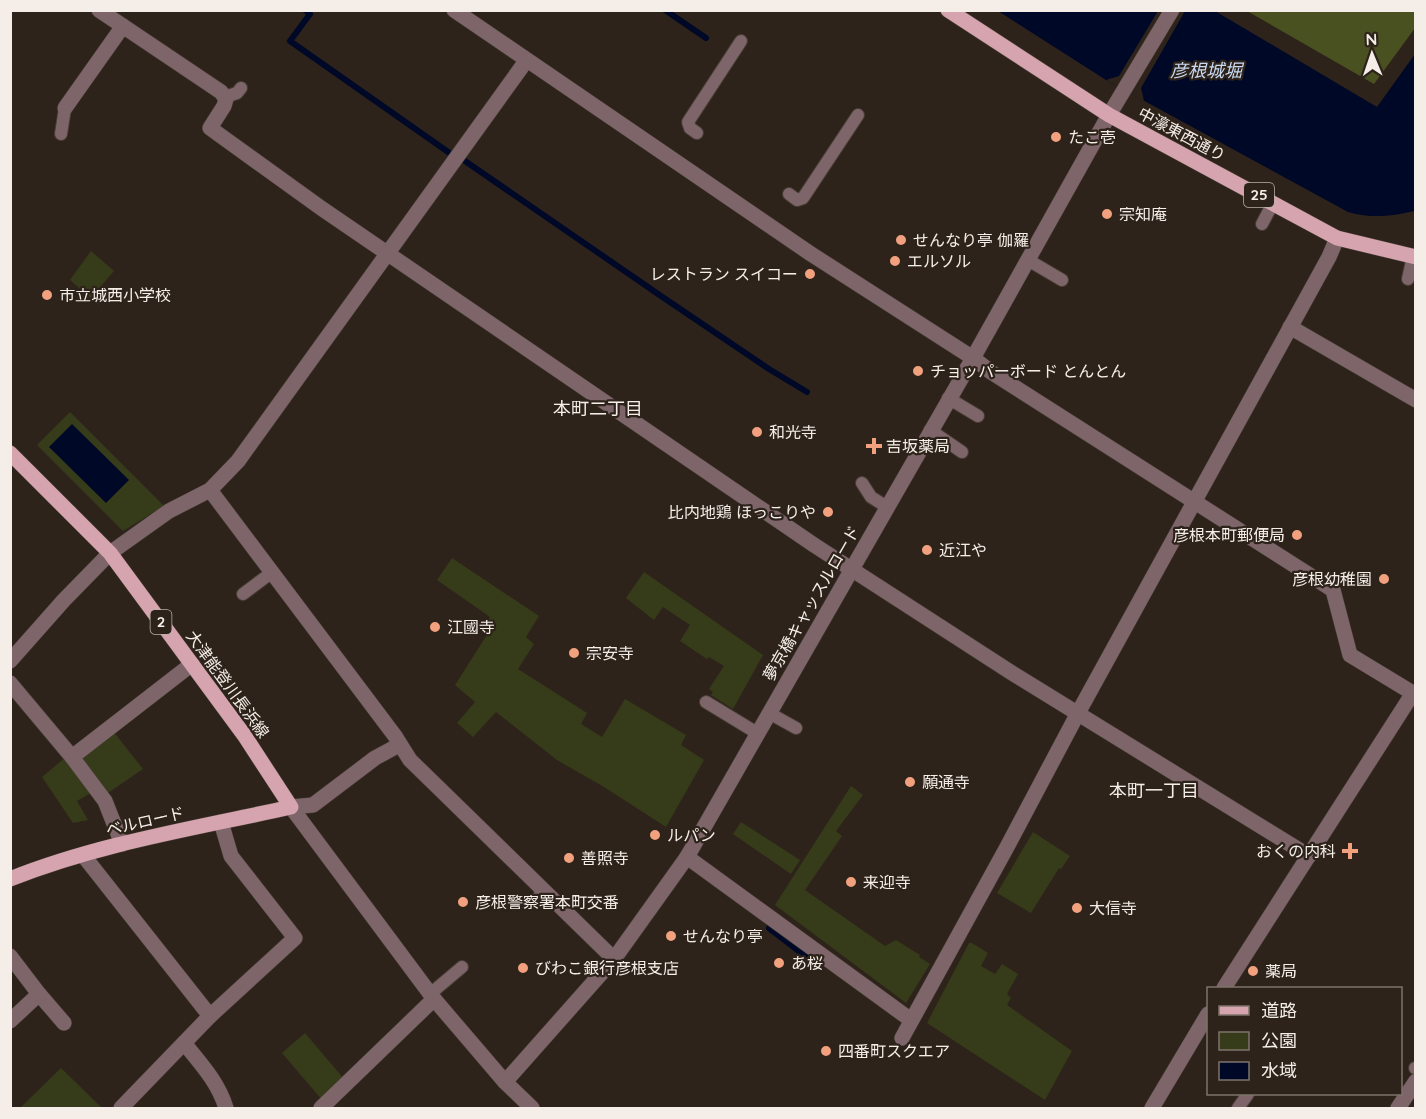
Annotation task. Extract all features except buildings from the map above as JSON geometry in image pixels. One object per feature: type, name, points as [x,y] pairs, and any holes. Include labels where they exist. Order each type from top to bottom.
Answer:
[{"type":"main road","name":"中濠東西通り","points":[[948,10],[1109,115],[1337,238],[1414,256]]},
{"type":"main road","name":"大津能登川長浜線","points":[[10,453],[110,553],[168,642],[192,664],[200,687],[244,735],[291,807]]},
{"type":"main road","name":"ベルロード","points":[[10,879],[122,844],[291,807]]},
{"type":"street","points":[[99,10],[123,26],[145,48],[221,92],[225,97],[224,106],[210,128],[388,253],[406,269],[746,501],[1011,675],[1078,713],[1306,866]]},
{"type":"street","points":[[454,10],[484,37],[526,61],[576,100],[810,257],[973,358],[1017,396],[1126,454],[1169,481],[1195,503],[1333,590],[1350,655],[1414,694],[1228,987]]},
{"type":"street","name":"夢京橋キャッスルロード","points":[[506,1082],[614,959],[687,857],[973,358],[1109,115],[1172,10]]},
{"type":"street","points":[[65,108],[123,26]]},
{"type":"street","points":[[10,661],[30,644],[56,611],[110,553],[210,486],[239,453],[388,253],[526,61]]},
{"type":"street","points":[[902,1038],[1029,811],[1078,713],[1195,503],[1329,257],[1337,238]]},
{"type":"street","points":[[1290,327],[1416,400]]},
{"type":"street","points":[[210,486],[410,760],[539,897],[614,959]]},
{"type":"street","points":[[72,757],[192,664]]},
{"type":"street","points":[[10,683],[72,757],[105,801],[122,844]]},
{"type":"street","points":[[291,807],[313,805],[375,758],[399,745]]},
{"type":"street","points":[[291,807],[432,997],[524,1106]]},
{"type":"street","points":[[121,1108],[210,1016],[295,938],[231,856],[221,822]]},
{"type":"street","points":[[82,855],[210,1016]]},
{"type":"street","points":[[687,857],[911,1020]]},
{"type":"street","points":[[10,956],[64,1023]]},
{"type":"street","points":[[10,1021],[39,994]]},
{"type":"street","points":[[321,1108],[432,997]]},
{"type":"street","points":[[1152,1108],[1202,1020]]},
{"type":"street","points":[[184,1043],[216,1082],[226,1108]]},
{"type":"street","points":[[1404,1101],[1416,1081]]},
{"type":"lane","points":[[697,132],[690,128],[688,122],[741,41]]},
{"type":"lane","points":[[225,97],[237,93],[241,88]]},
{"type":"lane","points":[[60,134],[65,108]]},
{"type":"lane","points":[[789,194],[797,200],[803,198],[858,115]]},
{"type":"lane","points":[[1262,224],[1273,203]]},
{"type":"lane","points":[[1408,279],[1414,256]]},
{"type":"lane","points":[[1028,260],[1062,280]]},
{"type":"lane","points":[[948,398],[978,416]]},
{"type":"lane","points":[[930,430],[962,452]]},
{"type":"lane","points":[[862,483],[871,497],[887,507]]},
{"type":"lane","points":[[243,594],[272,573]]},
{"type":"lane","points":[[706,702],[757,733]]},
{"type":"lane","points":[[769,713],[796,728]]},
{"type":"lane","points":[[432,997],[462,967]]},
{"type":"lane","points":[[1238,1108],[1247,1095]]},
{"type":"green space","points":[[1247,11],[1415,11],[1415,28],[1374,84]]},
{"type":"green space","points":[[91,251],[114,271],[95,293],[102,301],[99,305],[70,280]]},
{"type":"green space","points":[[70,412],[164,506],[123,531],[37,445]]},
{"type":"green space","points":[[452,558],[539,616],[526,637],[534,644],[518,669],[587,713],[581,724],[602,737],[625,699],[686,735],[681,745],[704,760],[666,827],[557,760],[496,712],[473,737],[457,723],[475,702],[455,685],[492,627],[487,623],[490,617],[437,580]]},
{"type":"green space","points":[[644,572],[763,655],[733,709],[711,695],[713,692],[709,689],[724,666],[709,657],[707,659],[680,641],[690,625],[663,607],[654,620],[626,598]]},
{"type":"green space","points":[[113,731],[143,769],[105,795],[77,760]]},
{"type":"green space","points":[[66,757],[91,793],[77,801],[88,820],[73,823],[42,777]]},
{"type":"green space","points":[[851,786],[863,795],[836,831],[842,836],[805,890],[885,946],[896,940],[930,964],[906,1003],[775,905]]},
{"type":"green space","points":[[741,822],[800,860],[791,874],[733,834]]},
{"type":"green space","points":[[1033,832],[1070,856],[1061,869],[1059,868],[1031,913],[997,893]]},
{"type":"green space","points":[[969,943],[988,953],[981,966],[995,974],[1002,964],[1018,974],[1007,994],[1011,998],[1007,1005],[1072,1051],[1045,1100],[927,1023]]},
{"type":"green space","points":[[305,1033],[344,1079],[323,1101],[282,1053]]},
{"type":"green space","points":[[61,1068],[102,1108],[20,1108]]},
{"type":"water","name":"彦根城堀","points":[[998,11],[1215,11],[1377,107],[1415,54],[1415,211],[1382,216],[1366,216],[1348,212],[1106,80]]},
{"type":"water","points":[[72,424],[129,480],[106,503],[49,447]]},
{"type":"pier","points":[[1158,11],[1185,11],[1141,88],[1144,101],[1106,80],[1119,76]]},
{"type":"waterway","points":[[305,10],[310,14],[290,41],[451,154]]},
{"type":"waterway","points":[[665,10],[706,38]]},
{"type":"waterway","points":[[465,161],[769,369],[807,392]]},
{"type":"waterway","points":[[769,928],[817,965]]},
{"type":"place","name":"たこ壱","points":[[1056,137]]},
{"type":"place","name":"宗知庵","points":[[1107,214]]},
{"type":"place","name":"せんなり亭 伽羅","points":[[901,240]]},
{"type":"place","name":"エルソル","points":[[895,261]]},
{"type":"place","name":"レストラン スイコー","points":[[810,274]]},
{"type":"place","name":"市立城西小学校","points":[[47,295]]},
{"type":"place","name":"チョッパーボード とんとん","points":[[918,371]]},
{"type":"place","name":"和光寺","points":[[757,432]]},
{"type":"place","name":"吉坂薬局","points":[[874,446]]},
{"type":"place","name":"比内地鶏 ほっこりや","points":[[828,512]]},
{"type":"place","name":"彦根本町郵便局","points":[[1297,535]]},
{"type":"place","name":"近江や","points":[[927,550]]},
{"type":"place","name":"彦根幼稚園","points":[[1384,579]]},
{"type":"place","name":"江國寺","points":[[435,627]]},
{"type":"place","name":"宗安寺","points":[[574,653]]},
{"type":"place","name":"願通寺","points":[[910,782]]},
{"type":"place","name":"ルパン","points":[[655,835]]},
{"type":"place","name":"おくの内科","points":[[1350,851]]},
{"type":"place","name":"善照寺","points":[[569,858]]},
{"type":"place","name":"来迎寺","points":[[851,882]]},
{"type":"place","name":"彦根警察署本町交番","points":[[463,902]]},
{"type":"place","name":"大信寺","points":[[1077,908]]},
{"type":"place","name":"せんなり亭","points":[[671,936]]},
{"type":"place","name":"あ桜","points":[[779,963]]},
{"type":"place","name":"びわこ銀行彦根支店","points":[[523,968]]},
{"type":"place","name":"薬局","points":[[1253,971]]},
{"type":"place","name":"四番町スクエア","points":[[826,1051]]},
{"type":"district","name":"本町二丁目","points":[[598,409]]},
{"type":"district","name":"本町一丁目","points":[[1154,791]]}]
